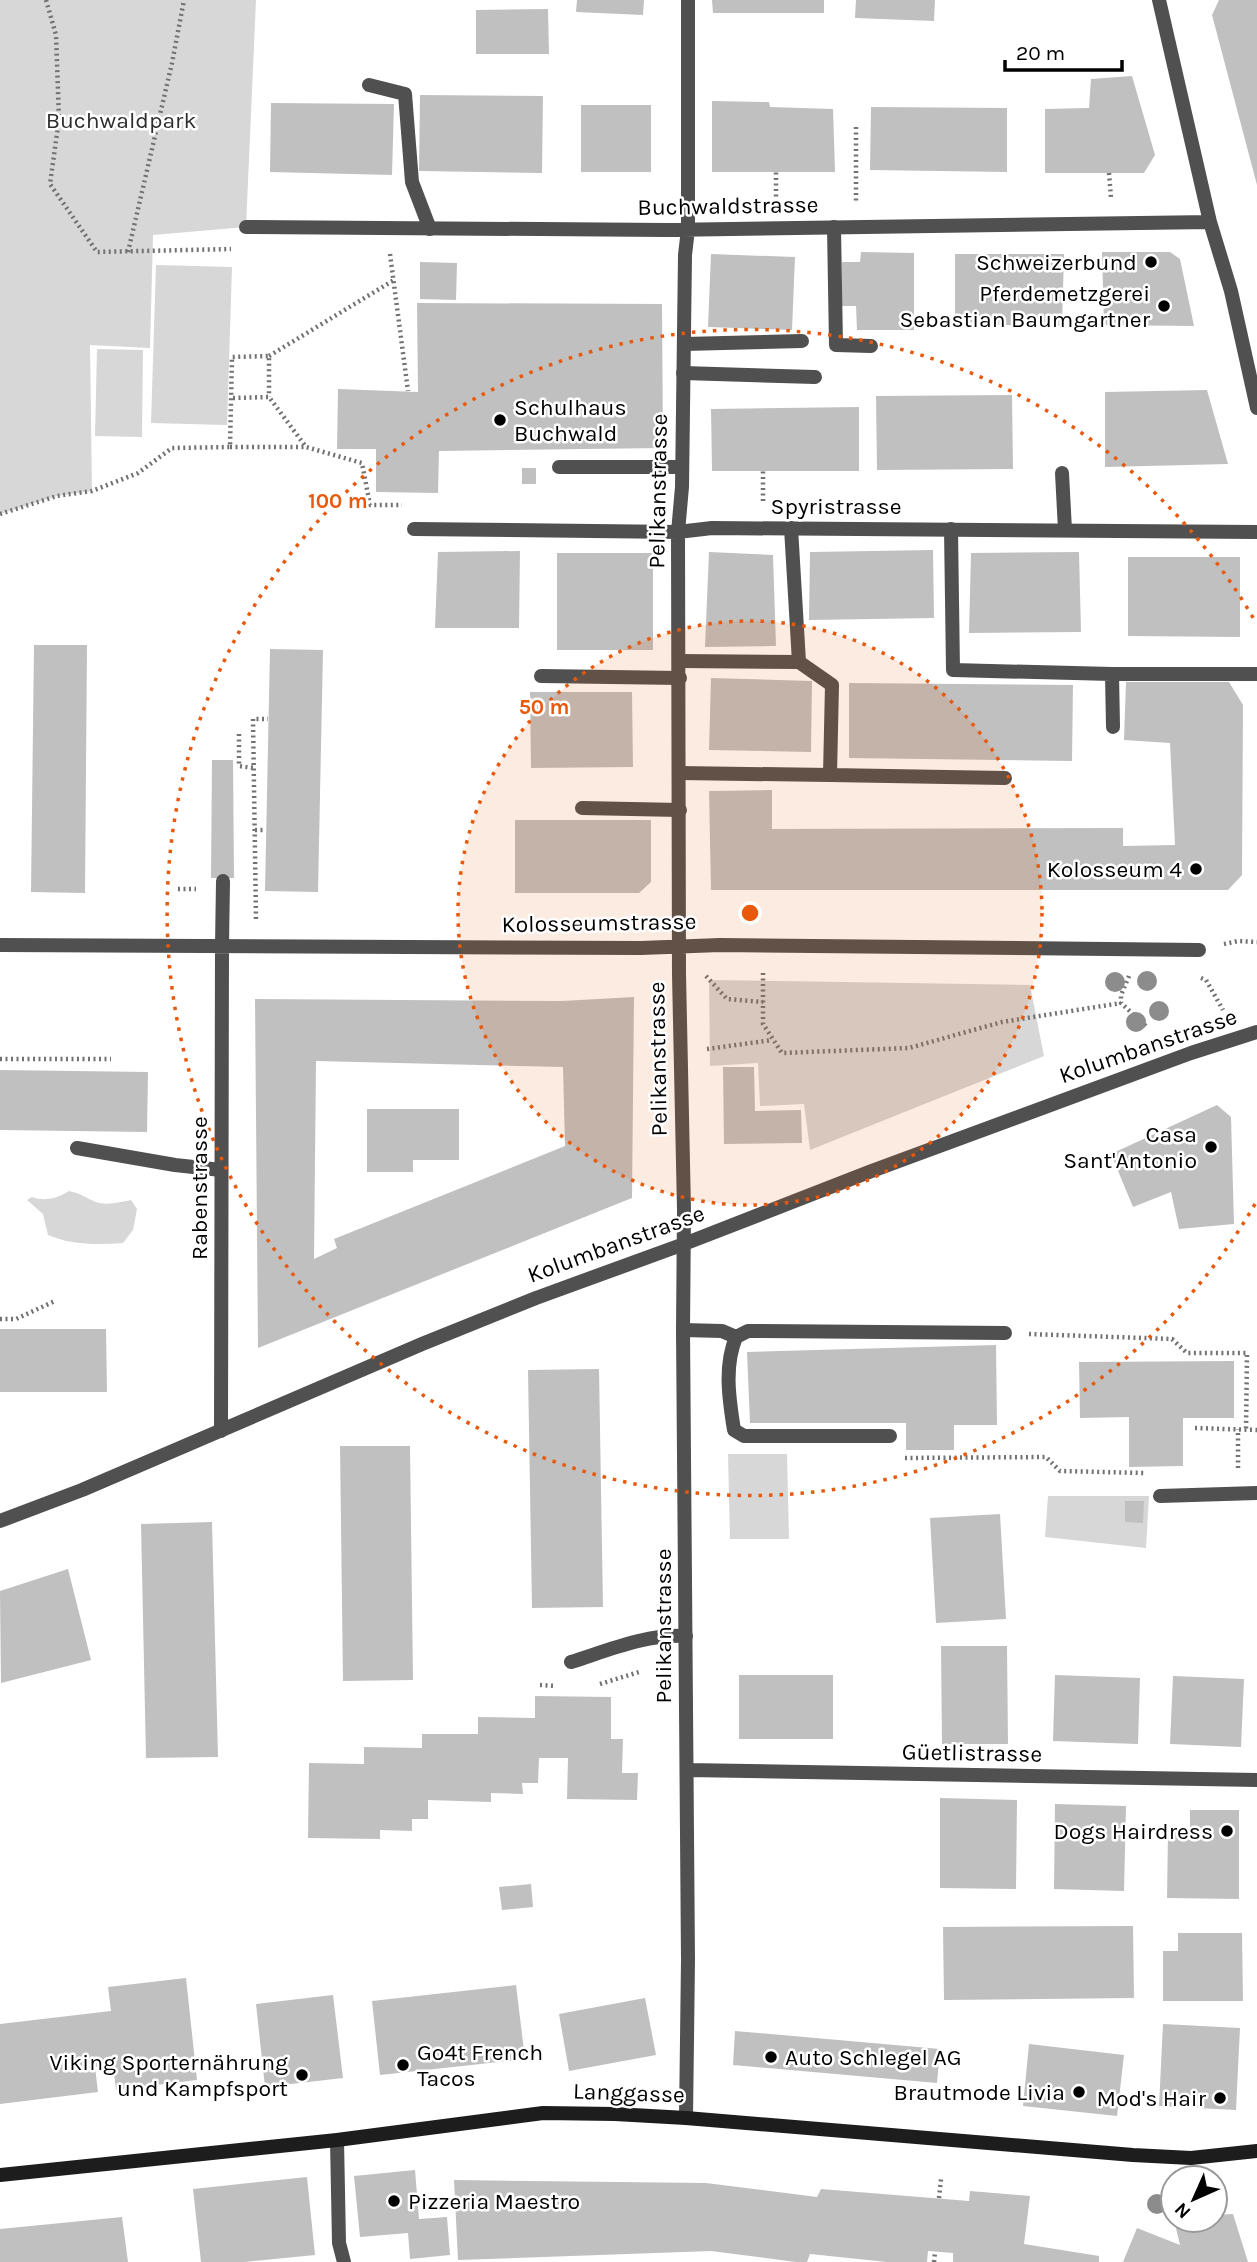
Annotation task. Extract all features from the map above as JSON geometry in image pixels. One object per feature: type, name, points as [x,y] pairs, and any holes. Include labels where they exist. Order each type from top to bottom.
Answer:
[{"type":"main road","name":"Langgasse","points":[[0,2175],[337,2140],[543,2113],[686,2118],[1133,2155],[1191,2158],[1257,2151]]},
{"type":"street","name":"Pelikanstrasse","points":[[686,2118],[687,1770],[678,532],[682,467],[685,255],[688,229],[688,0]]},
{"type":"street","points":[[1159,0],[1210,222],[1231,291],[1257,408]]},
{"type":"street","points":[[369,85],[405,94],[412,182],[430,229]]},
{"type":"street","name":"Buchwaldstrasse","points":[[246,227],[688,229],[1210,222]]},
{"type":"street","points":[[834,228],[836,345],[872,346]]},
{"type":"street","points":[[684,344],[802,341]]},
{"type":"street","points":[[684,373],[815,377]]},
{"type":"street","points":[[559,467],[682,467]]},
{"type":"street","points":[[1062,473],[1065,530]]},
{"type":"street","name":"Spyristrasse","points":[[414,529],[678,532],[712,528],[791,528],[1257,532]]},
{"type":"street","points":[[791,528],[799,662]]},
{"type":"street","points":[[951,529],[953,670],[1257,674]]},
{"type":"street","points":[[679,661],[799,662],[832,685],[830,775]]},
{"type":"street","points":[[1112,674],[1113,727]]},
{"type":"street","points":[[541,676],[680,678]]},
{"type":"street","points":[[679,773],[1005,778]]},
{"type":"street","points":[[582,807],[680,810]]},
{"type":"street","name":"Rabenstrasse","points":[[221,1431],[223,881]]},
{"type":"street","name":"Kolosseumstrasse","points":[[0,945],[641,948],[680,945],[1199,950]]},
{"type":"street","name":"Kolumbanstrasse","points":[[1,1516],[82,1490],[485,1318],[894,1162],[1191,1053],[1257,1032]]},
{"type":"street","points":[[76,1148],[221,1170]]},
{"type":"street","points":[[683,1330],[722,1331],[736,1337]]},
{"type":"street","points":[[890,1436],[744,1436],[734,1430],[728,1395],[730,1351],[736,1337],[748,1331],[1005,1333]]},
{"type":"street","points":[[1160,1496],[1257,1493]]},
{"type":"street","points":[[571,1662],[663,1635],[686,1636]]},
{"type":"street","name":"Güetlistrasse","points":[[687,1770],[1257,1780]]},
{"type":"street","points":[[337,2140],[339,2243],[344,2262]]},
{"type":"path","points":[[46,0],[55,35],[59,119],[50,184],[97,252],[239,249]]},
{"type":"path","points":[[128,251],[184,0]]},
{"type":"path","points":[[856,127],[856,209]]},
{"type":"path","points":[[776,172],[776,209]]},
{"type":"path","points":[[1109,173],[1111,210]]},
{"type":"path","points":[[390,250],[389,260],[408,391]]},
{"type":"path","points":[[230,447],[232,357],[269,356],[394,280]]},
{"type":"path","points":[[269,356],[269,397],[306,447]]},
{"type":"path","points":[[233,398],[269,397]]},
{"type":"path","points":[[0,514],[57,496],[92,491],[138,473],[172,449],[230,447],[306,447],[362,463],[370,505],[410,505]]},
{"type":"path","points":[[763,471],[763,513]]},
{"type":"path","points":[[256,923],[253,719],[268,719]]},
{"type":"path","points":[[239,734],[239,766],[254,768]]},
{"type":"path","points":[[255,830],[266,830]]},
{"type":"path","points":[[178,889],[206,890]]},
{"type":"path","points":[[1238,941],[1257,942]]},
{"type":"path","points":[[703,973],[727,999],[763,1002]]},
{"type":"path","points":[[763,973],[763,1024],[782,1053],[909,1048],[1002,1022],[1121,1003]]},
{"type":"path","points":[[1130,974],[1121,995],[1121,1003],[1148,1028]]},
{"type":"path","points":[[1198,977],[1206,980],[1223,1010]]},
{"type":"path","points":[[702,1050],[772,1040]]},
{"type":"path","points":[[0,1059],[111,1059]]},
{"type":"path","points":[[0,1319],[16,1319],[55,1301]]},
{"type":"path","points":[[1005,1333],[1171,1339],[1187,1353],[1247,1353],[1246,1430]]},
{"type":"path","points":[[1195,1428],[1257,1430]]},
{"type":"path","points":[[1237,1494],[1238,1429]]},
{"type":"path","points":[[890,1436],[905,1458],[1046,1457],[1060,1471],[1148,1473],[1160,1496]]},
{"type":"path","points":[[939,2198],[941,2179]]},
{"type":"path","points":[[934,2262],[935,2252]]},
{"type":"green space","name":"Buchwaldpark","points":[[0,0],[256,0],[246,227],[153,235],[150,348],[90,345],[92,491],[57,496],[0,514]]},
{"type":"green space","points":[[156,265],[232,267],[227,425],[151,423]]},
{"type":"green space","points":[[97,349],[143,350],[142,437],[95,436]]},
{"type":"green space","points":[[709,980],[1030,985],[1044,1056],[810,1150],[804,1104],[760,1106],[758,1063],[710,1066]]},
{"type":"green space","points":[[69,1191],[100,1203],[131,1200],[137,1209],[133,1230],[123,1243],[84,1244],[48,1235],[43,1214],[27,1200],[32,1197],[51,1198]]},
{"type":"green space","points":[[728,1454],[787,1454],[789,1539],[730,1539]]},
{"type":"green space","points":[[1048,1496],[1149,1496],[1146,1548],[1045,1537]]},
{"type":"building","points":[[577,0],[644,0],[643,15],[576,12]]},
{"type":"building","points":[[712,0],[824,0],[824,13],[713,13]]},
{"type":"building","points":[[856,0],[935,0],[934,21],[855,18]]},
{"type":"building","points":[[1219,0],[1257,0],[1257,185],[1212,15]]},
{"type":"building","points":[[548,9],[549,54],[476,54],[476,10]]},
{"type":"building","points":[[1132,76],[1155,155],[1144,173],[1045,173],[1045,109],[1089,108],[1091,79]]},
{"type":"building","points":[[420,95],[543,96],[542,173],[419,171]]},
{"type":"building","points":[[712,101],[769,102],[770,107],[833,109],[835,172],[712,172]]},
{"type":"building","points":[[271,103],[394,104],[392,175],[270,172]]},
{"type":"building","points":[[581,105],[651,105],[651,172],[581,172]]},
{"type":"building","points":[[871,107],[1007,108],[1007,172],[870,170]]},
{"type":"building","points":[[861,252],[914,253],[914,330],[857,330],[856,306],[842,306],[842,262],[860,262]]},
{"type":"building","points":[[1102,252],[1170,252],[1180,259],[1194,326],[1104,325]]},
{"type":"building","points":[[711,254],[795,257],[792,330],[708,327]]},
{"type":"building","points":[[955,254],[1064,254],[1062,326],[955,324]]},
{"type":"building","points":[[420,262],[457,263],[456,300],[420,299]]},
{"type":"building","name":"Schulhaus Buchwald","points":[[417,303],[662,304],[663,448],[439,451],[438,493],[376,492],[376,449],[337,449],[338,389],[418,392]]},
{"type":"building","points":[[1207,390],[1228,464],[1105,467],[1105,392]]},
{"type":"building","points":[[1012,395],[1013,469],[877,470],[876,396]]},
{"type":"building","points":[[859,407],[859,471],[712,471],[711,409]]},
{"type":"building","points":[[522,468],[536,468],[536,484],[522,484]]},
{"type":"building","points":[[933,550],[934,618],[809,620],[810,552]]},
{"type":"building","points":[[520,551],[519,628],[435,628],[438,552]]},
{"type":"building","points":[[709,552],[773,555],[776,646],[705,647]]},
{"type":"building","points":[[1079,552],[1081,632],[969,633],[971,553]]},
{"type":"building","points":[[557,553],[653,553],[653,650],[557,650]]},
{"type":"building","points":[[1128,557],[1240,557],[1240,637],[1128,636]]},
{"type":"building","points":[[34,645],[87,645],[85,893],[31,892]]},
{"type":"building","points":[[270,649],[323,650],[318,892],[265,891]]},
{"type":"building","points":[[711,678],[812,681],[811,752],[709,750]]},
{"type":"building","points":[[1126,682],[1229,682],[1243,705],[1242,875],[1228,890],[711,890],[709,791],[772,790],[772,829],[1123,828],[1123,846],[1175,845],[1170,743],[1124,740]]},
{"type":"building","points":[[849,683],[1073,685],[1072,761],[849,758]]},
{"type":"building","points":[[530,692],[632,692],[633,767],[531,768]]},
{"type":"building","points":[[212,760],[233,760],[234,878],[211,878]]},
{"type":"building","points":[[515,820],[651,820],[651,882],[639,893],[515,893]]},
{"type":"building","points":[[634,997],[632,1198],[258,1348],[255,999],[562,1001]],"holes":[[[316,1061],[563,1067],[565,1146],[334,1239],[337,1248],[314,1259]]]},
{"type":"building","points":[[723,1067],[754,1067],[755,1111],[801,1110],[802,1143],[724,1144]]},
{"type":"building","points":[[0,1070],[148,1072],[147,1132],[0,1130]]},
{"type":"building","points":[[1217,1105],[1231,1117],[1234,1224],[1179,1229],[1171,1192],[1133,1207],[1111,1154]]},
{"type":"building","points":[[367,1109],[459,1109],[459,1160],[413,1160],[413,1172],[367,1172]]},
{"type":"building","points":[[0,1329],[106,1329],[107,1392],[0,1392]]},
{"type":"building","points":[[996,1345],[997,1425],[954,1425],[954,1450],[906,1450],[906,1423],[750,1423],[747,1352]]},
{"type":"building","points":[[1234,1361],[1234,1418],[1183,1418],[1183,1466],[1129,1467],[1129,1417],[1080,1418],[1079,1362]]},
{"type":"building","points":[[599,1369],[603,1607],[532,1608],[528,1370]]},
{"type":"building","points":[[340,1446],[410,1446],[413,1680],[343,1681]]},
{"type":"building","points":[[1125,1501],[1144,1501],[1143,1523],[1125,1522]]},
{"type":"building","points":[[1000,1514],[1006,1619],[936,1623],[930,1518]]},
{"type":"building","points":[[212,1522],[218,1757],[146,1758],[141,1524]]},
{"type":"building","points":[[68,1569],[91,1660],[1,1683],[0,1591]]},
{"type":"building","points":[[941,1646],[1007,1646],[1008,1744],[942,1744]]},
{"type":"building","points":[[739,1675],[833,1675],[833,1739],[739,1739]]},
{"type":"building","points":[[1055,1675],[1140,1678],[1138,1744],[1053,1741]]},
{"type":"building","points":[[1173,1676],[1244,1679],[1241,1747],[1170,1744]]},
{"type":"building","points":[[535,1696],[611,1697],[611,1739],[623,1739],[622,1773],[638,1773],[637,1800],[567,1799],[568,1758],[539,1758],[538,1783],[522,1783],[523,1794],[491,1793],[491,1802],[428,1800],[428,1819],[412,1819],[412,1831],[380,1830],[380,1839],[308,1838],[309,1763],[364,1764],[364,1747],[422,1748],[422,1734],[478,1734],[478,1717],[535,1718]]},
{"type":"building","points":[[940,1798],[1017,1800],[1016,1889],[940,1888]]},
{"type":"building","points":[[1055,1804],[1126,1806],[1124,1891],[1054,1889]]},
{"type":"building","points":[[1190,1810],[1239,1810],[1239,1899],[1167,1898],[1168,1831],[1190,1831]]},
{"type":"building","points":[[531,1884],[533,1907],[502,1910],[499,1887]]},
{"type":"building","points":[[1133,1926],[1134,1998],[944,2000],[943,1927]]},
{"type":"building","points":[[1178,1933],[1242,1933],[1243,2001],[1163,2001],[1163,1951],[1178,1951]]},
{"type":"building","points":[[186,1978],[197,2080],[116,2090],[113,2065],[95,2067],[98,2092],[0,2104],[0,2024],[111,2011],[108,1987]]},
{"type":"building","points":[[516,1985],[525,2059],[380,2075],[372,2001]]},
{"type":"building","points":[[333,1995],[343,2078],[265,2087],[256,2004]]},
{"type":"building","points":[[645,1998],[656,2055],[569,2071],[559,2014]]},
{"type":"building","points":[[1163,2024],[1240,2028],[1236,2110],[1159,2106]]},
{"type":"building","points":[[735,2031],[940,2049],[937,2083],[733,2065]]},
{"type":"building","points":[[1029,2044],[1124,2055],[1117,2116],[1023,2106]]},
{"type":"building","points":[[415,2170],[419,2219],[447,2217],[450,2255],[410,2259],[408,2233],[360,2237],[354,2176]]},
{"type":"building","points":[[307,2177],[315,2255],[244,2262],[201,2262],[193,2189]]},
{"type":"building","points":[[454,2180],[706,2183],[817,2197],[821,2189],[969,2201],[970,2191],[1030,2196],[1024,2244],[1099,2256],[1099,2262],[953,2262],[953,2253],[928,2251],[927,2262],[887,2262],[810,2254],[807,2262],[796,2262],[711,2251],[458,2260]]},
{"type":"building","points":[[1229,2214],[1233,2214],[1248,2262],[1123,2262],[1137,2228],[1180,2245],[1177,2234],[1229,2234]]},
{"type":"building","points":[[122,2217],[128,2262],[0,2262],[0,2229]]},
{"type":"place","name":"Schweizerbund","points":[[1151,262]]},
{"type":"place","name":"Pferdemetzgerei Sebastian Baumgartner","points":[[1164,306]]},
{"type":"place","name":"Schulhaus Buchwald","points":[[500,420]]},
{"type":"place","name":"Kolosseum 4","points":[[1196,869]]},
{"type":"place","name":"Casa Sant'Antonio","points":[[1211,1147]]},
{"type":"place","name":"Dogs Hairdress","points":[[1227,1831]]},
{"type":"place","name":"Auto Schlegel AG","points":[[771,2057]]},
{"type":"place","name":"Go4t French Tacos","points":[[403,2065]]},
{"type":"place","name":"Viking Sporternährung und Kampfsport","points":[[302,2075]]},
{"type":"place","name":"Brautmode Livia","points":[[1079,2092]]},
{"type":"place","name":"Mod's Hair","points":[[1220,2098]]},
{"type":"place","name":"Pizzeria Maestro","points":[[394,2201]]}]
